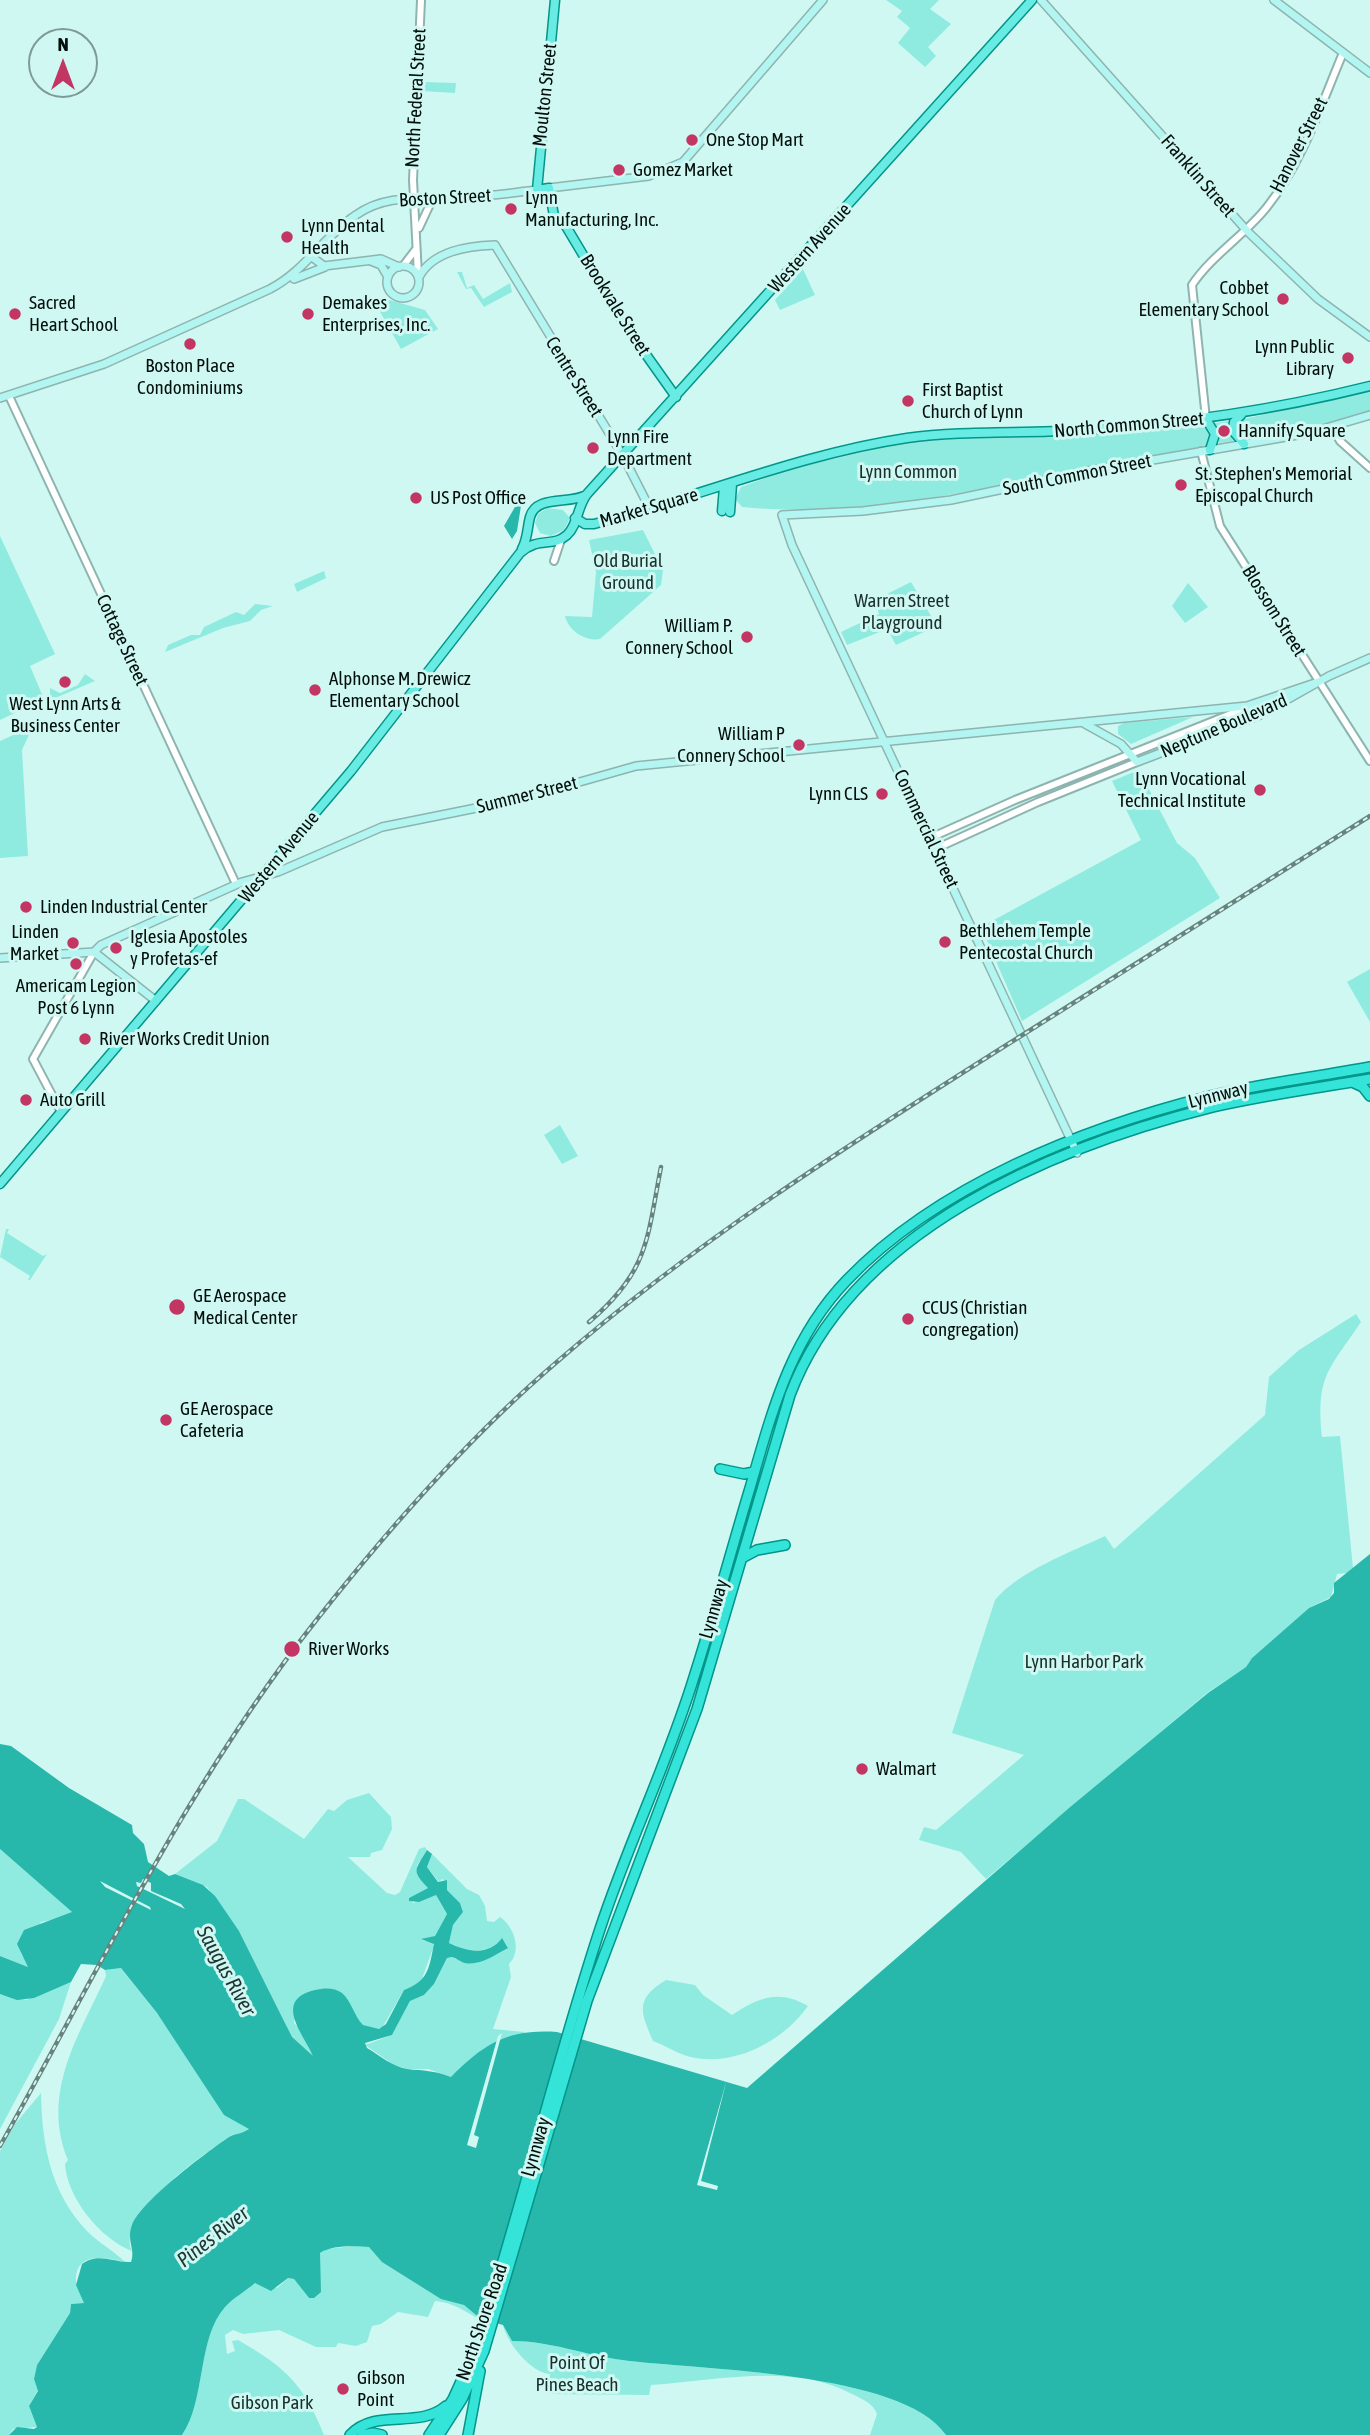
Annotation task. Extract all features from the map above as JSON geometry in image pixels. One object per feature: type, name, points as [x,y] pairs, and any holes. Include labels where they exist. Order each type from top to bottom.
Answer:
[{"type":"highway","name":"Lynnway","points":[[524,2203],[574,2032],[602,1922],[687,1699],[786,1371],[811,1326],[847,1280],[897,1235],[945,1202],[984,1181],[1072,1142],[1210,1096],[1370,1067]]},
{"type":"highway","name":"Lynnway","points":[[574,2032],[697,1709],[795,1381],[817,1339],[845,1300],[886,1259],[940,1219],[982,1195],[1077,1153],[1212,1108],[1370,1079]]},
{"type":"highway","points":[[1350,1082],[1363,1087],[1370,1096]]},
{"type":"highway","points":[[720,1469],[744,1474],[754,1472]]},
{"type":"highway","points":[[742,1558],[757,1550],[785,1545]]},
{"type":"highway","name":"North Shore Road","points":[[439,2435],[467,2390],[487,2341],[489,2325],[524,2203]]},
{"type":"highway","name":"North Shore Road","points":[[429,2435],[457,2390],[489,2325]]},
{"type":"highway","points":[[468,2435],[487,2341]]},
{"type":"highway","points":[[351,2435],[372,2421],[432,2415],[446,2405],[457,2390]]},
{"type":"highway","points":[[362,2435],[373,2432],[382,2435]]},
{"type":"main road","name":"Moulton Street","points":[[537,190],[555,0]]},
{"type":"main road","name":"Boston Street","points":[[0,398],[104,364],[283,283],[337,230],[361,211],[389,201],[414,197],[537,190],[649,176],[684,162],[823,0]]},
{"type":"main road","name":"Western Avenue","points":[[0,1184],[352,771],[520,553],[531,544],[562,538],[572,530],[575,517],[587,494],[1032,0]]},
{"type":"main road","name":"Franklin Street","points":[[1041,0],[1245,229],[1314,295],[1370,337]]},
{"type":"main road","points":[[1274,0],[1370,73]]},
{"type":"main road","name":"Brookvale Street","points":[[549,188],[554,216],[563,222],[632,334],[676,397]]},
{"type":"main road","name":"Centre Street","points":[[418,276],[435,258],[465,248],[495,245],[623,456],[650,509]]},
{"type":"main road","points":[[312,257],[321,265],[329,266]]},
{"type":"main road","points":[[283,283],[329,266],[370,260],[381,259],[418,276],[417,290],[402,298],[390,291],[388,277],[381,265],[370,260]]},
{"type":"main road","points":[[388,277],[401,266]]},
{"type":"main road","name":"North Common Street","points":[[728,485],[792,466],[909,438],[1086,430],[1206,419],[1241,415],[1370,386]]},
{"type":"main road","points":[[1241,415],[1234,422],[1233,431],[1244,444]]},
{"type":"main road","name":"South Common Street","points":[[782,515],[863,511],[941,502],[1332,427],[1370,415]]},
{"type":"main road","points":[[1205,450],[1215,432],[1206,419]]},
{"type":"main road","points":[[726,511],[728,485]]},
{"type":"main road","name":"Market Square","points":[[575,517],[592,524],[728,485]]},
{"type":"main road","name":"Western Avenue","points":[[520,553],[536,507],[548,502],[574,501],[587,494]]},
{"type":"main road","points":[[559,502],[569,507],[575,517]]},
{"type":"main road","name":"Commercial Street","points":[[782,515],[791,541],[1072,1142]]},
{"type":"main road","points":[[530,525],[534,534],[544,541]]},
{"type":"main road","name":"Neptune Boulevard","points":[[1138,762],[1259,715],[1318,682],[1370,658]]},
{"type":"main road","name":"Neptune Boulevard","points":[[1254,705],[1318,682]]},
{"type":"main road","name":"Summer Street","points":[[0,958],[94,952],[101,945],[236,884],[382,827],[516,800],[636,766],[1254,705]]},
{"type":"main road","points":[[1116,740],[1113,727],[1121,719]]},
{"type":"main road","name":"Summer Street","points":[[1080,723],[1094,727],[1116,740],[1131,752],[1138,762]]},
{"type":"main road","points":[[94,952],[156,1001]]},
{"type":"main road","points":[[1072,1142],[1077,1153]]},
{"type":"street","name":"North Federal Street","points":[[418,276],[414,197],[421,0]]},
{"type":"street","name":"Hanover Street","points":[[1206,419],[1192,285],[1264,210],[1287,175],[1343,53]]},
{"type":"street","points":[[417,233],[433,198]]},
{"type":"street","points":[[401,266],[417,247]]},
{"type":"street","name":"Cottage Street","points":[[9,396],[236,884]]},
{"type":"street","points":[[1332,427],[1340,441],[1370,468]]},
{"type":"street","name":"Blossom Street","points":[[1205,450],[1220,526],[1370,761]]},
{"type":"street","points":[[544,541],[554,561],[562,538]]},
{"type":"street","name":"Neptune Boulevard","points":[[930,838],[1131,752],[1254,705]]},
{"type":"street","name":"Neptune Boulevard","points":[[935,849],[1022,808],[1138,762]]},
{"type":"street","points":[[61,1112],[33,1059],[94,952]]},
{"type":"green space","points":[[886,0],[939,0],[930,9],[951,24],[928,47],[936,56],[925,67],[898,43],[910,28],[897,17],[902,11]]},
{"type":"green space","points":[[423,82],[456,83],[455,93],[422,91]]},
{"type":"green space","points":[[803,269],[815,295],[780,310],[775,300]]},
{"type":"green space","points":[[457,272],[462,272],[467,288],[474,285],[483,299],[510,283],[512,292],[484,307],[471,288],[466,289]]},
{"type":"green space","points":[[386,299],[425,310],[438,329],[401,349],[374,301]]},
{"type":"green space","points":[[1370,391],[1370,411],[1329,424],[1250,439],[1244,438],[1238,430],[1244,419]]},
{"type":"green space","points":[[1229,421],[1233,441],[1219,443],[1215,423]]},
{"type":"green space","name":"Lynn Common","points":[[1200,423],[1212,434],[1208,446],[949,495],[867,506],[784,510],[742,507],[735,499],[741,487],[790,469],[910,441],[1120,431]]},
{"type":"green space","points":[[547,508],[563,510],[570,518],[564,530],[551,536],[540,533],[535,523],[538,514]]},
{"type":"green space","name":"Old Burial Ground","points":[[643,530],[663,570],[661,585],[600,639],[589,639],[578,634],[565,616],[592,617],[596,572],[589,540]]},
{"type":"green space","points":[[0,536],[55,654],[30,666],[44,699],[0,720]]},
{"type":"green space","points":[[324,571],[326,578],[297,592],[294,584]]},
{"type":"green space","name":"Warren Street Playground","points":[[911,582],[937,626],[896,645],[887,629],[847,645],[841,632],[879,614],[875,600]]},
{"type":"green space","points":[[1188,583],[1208,607],[1185,623],[1172,606]]},
{"type":"green space","points":[[255,604],[273,606],[261,610],[250,621],[223,628],[165,652],[168,645],[191,635],[200,635],[204,627],[236,612],[244,615]]},
{"type":"green space","points":[[85,674],[95,681],[46,702],[50,697],[50,688],[60,693],[78,685]]},
{"type":"green space","points":[[1193,717],[1131,744],[1118,734],[1118,726],[1124,723]]},
{"type":"green space","points":[[33,726],[22,750],[28,856],[0,858],[0,741]]},
{"type":"green space","points":[[1139,770],[1177,843],[1195,858],[1220,898],[1022,1021],[981,927],[1141,840],[1112,781]]},
{"type":"green space","points":[[1370,969],[1370,1022],[1347,982]]},
{"type":"green space","points":[[560,1125],[578,1156],[562,1164],[544,1135]]},
{"type":"green space","points":[[6,1229],[9,1229],[7,1233],[43,1256],[47,1254],[30,1280],[30,1276],[0,1257]]},
{"type":"green space","name":"Lynn Harbor Park","points":[[1356,1314],[1361,1322],[1327,1375],[1321,1400],[1322,1437],[1340,1436],[1353,1568],[1347,1573],[1337,1574],[1331,1597],[1309,1608],[1252,1658],[1246,1667],[1207,1693],[986,1879],[961,1852],[919,1840],[924,1827],[936,1830],[1024,1755],[952,1733],[995,1600],[1031,1571],[1105,1536],[1114,1549],[1265,1415],[1269,1377],[1299,1350]]},
{"type":"green space","points":[[369,1793],[391,1817],[392,1829],[382,1850],[371,1853],[370,1857],[348,1857],[387,1893],[395,1895],[400,1892],[419,1849],[425,1847],[427,1850],[417,1865],[417,1875],[428,1888],[409,1898],[413,1903],[436,1895],[447,1914],[435,1936],[421,1940],[433,1942],[434,1946],[420,1984],[404,1990],[382,2028],[371,2029],[363,2026],[348,2002],[332,1991],[313,1991],[296,2003],[294,2023],[359,2089],[304,2098],[286,2025],[239,1931],[207,1887],[175,1874],[217,1841],[238,1799],[244,1799],[304,1839],[328,1809],[334,1811],[347,1800]]},
{"type":"green space","points":[[0,1849],[72,1912],[69,1916],[41,1922],[21,1953],[30,1966],[28,1967],[0,1956]]},
{"type":"green space","points":[[432,1854],[467,1889],[479,1895],[485,1906],[487,1921],[494,1922],[500,1917],[510,1927],[516,1946],[509,1964],[511,1977],[493,2029],[525,2032],[454,2078],[428,2069],[407,2069],[394,2065],[365,2045],[392,2035],[410,2001],[424,1995],[434,1984],[447,1958],[474,1963],[508,1947],[502,1939],[483,1950],[462,1948],[449,1943],[453,1925],[463,1912],[460,1903],[447,1890],[447,1882],[442,1879],[439,1882],[427,1867]]},
{"type":"green space","points":[[121,1968],[249,2129],[216,2146],[182,2172],[148,2204],[136,2221],[130,2237],[132,2251],[108,2237],[78,2203],[67,2177],[65,2164],[68,2160],[58,2111],[67,2064],[106,1976],[105,1970]]},
{"type":"green space","points":[[666,1980],[695,1985],[703,1995],[732,2015],[769,1997],[788,1998],[808,2006],[784,2031],[753,2050],[719,2059],[701,2059],[684,2055],[653,2041],[643,2014],[643,2006],[649,1993]]},
{"type":"green space","points":[[71,1982],[59,2019],[0,2129],[0,1994],[26,2000]]},
{"type":"green space","points":[[41,2093],[46,2149],[65,2201],[88,2232],[125,2262],[93,2258],[81,2265],[76,2281],[84,2303],[71,2304],[70,2313],[37,2365],[34,2379],[38,2390],[29,2406],[37,2427],[13,2429],[9,2435],[0,2435],[0,2151],[15,2124]]},
{"type":"green space","name":"Gibson Park","points":[[374,2247],[498,2327],[459,2308],[435,2301],[428,2317],[398,2312],[381,2324],[372,2326],[367,2342],[356,2346],[338,2343],[336,2347],[316,2347],[279,2330],[243,2334],[233,2330],[225,2335],[227,2354],[235,2351],[232,2341],[238,2340],[281,2368],[309,2402],[324,2435],[182,2435],[195,2405],[210,2334],[225,2306],[255,2283],[277,2288],[288,2278],[294,2279],[309,2298],[321,2289],[318,2265],[320,2253],[325,2249]]},
{"type":"green space","name":"Point Of Pines Beach","points":[[503,2325],[512,2341],[540,2343],[622,2360],[802,2378],[753,2376],[651,2385],[649,2395],[549,2394],[550,2374],[535,2368],[521,2356],[509,2340]]},
{"type":"green space","points":[[808,2379],[888,2398],[923,2414],[946,2435],[870,2435],[877,2414],[870,2404],[829,2384]]},
{"type":"water","points":[[523,493],[517,531],[512,539],[504,526]]},
{"type":"water","points":[[1370,1554],[1370,2435],[946,2435],[923,2414],[888,2398],[844,2386],[746,2371],[622,2360],[540,2343],[512,2341],[503,2325],[481,2319],[464,2305],[441,2299],[382,2262],[369,2247],[350,2246],[320,2253],[321,2292],[314,2298],[309,2298],[294,2279],[288,2278],[271,2291],[255,2283],[225,2307],[210,2335],[195,2405],[182,2435],[9,2435],[17,2427],[37,2427],[29,2406],[38,2391],[34,2379],[37,2365],[70,2313],[71,2304],[84,2303],[76,2285],[82,2264],[100,2258],[131,2262],[130,2230],[148,2203],[219,2144],[249,2129],[224,2115],[157,2013],[121,1968],[105,1970],[97,1965],[81,1964],[71,1982],[34,1998],[17,2000],[0,1994],[0,1956],[28,1967],[17,1944],[24,1930],[72,1912],[0,1849],[0,1744],[11,1746],[69,1788],[132,1825],[133,1833],[144,1844],[148,1862],[169,1876],[175,1874],[203,1885],[215,1896],[239,1931],[292,2037],[313,2056],[295,2020],[293,2010],[295,2002],[302,1995],[322,1989],[339,1991],[363,2025],[379,2029],[386,2024],[404,1990],[418,1983],[426,1973],[434,1944],[421,1939],[435,1936],[447,1914],[436,1895],[419,1902],[409,1901],[409,1898],[428,1888],[417,1874],[419,1862],[427,1850],[432,1854],[427,1867],[438,1882],[447,1880],[447,1890],[460,1903],[463,1912],[453,1925],[449,1943],[477,1951],[490,1948],[502,1938],[508,1948],[473,1963],[447,1958],[434,1984],[424,1995],[410,2001],[392,2035],[365,2043],[367,2048],[402,2068],[451,2077],[475,2055],[498,2041],[525,2033],[557,2032],[747,2088],[1069,1808],[1208,1693],[1246,1667],[1252,1658],[1309,1608],[1329,1599],[1334,1593],[1334,1583]]},
{"type":"pier","points":[[143,1879],[151,1883],[151,1891],[181,1904],[185,1909],[137,1886],[136,1882],[141,1883]]},
{"type":"pier","points":[[100,1881],[150,1907],[151,1910],[105,1887]]},
{"type":"pier","points":[[502,2033],[474,2135],[479,2137],[476,2148],[467,2145],[498,2036]]},
{"type":"pier","points":[[727,2079],[701,2181],[718,2186],[717,2190],[697,2185]]},
{"type":"railway","points":[[0,2146],[148,1876],[228,1743],[318,1618],[373,1550],[493,1420],[558,1361],[663,1276],[827,1160],[1370,816]]},
{"type":"railway","points":[[589,1322],[609,1304],[634,1270],[648,1234],[661,1167]]},
{"type":"place","name":"One Stop Mart","points":[[692,140]]},
{"type":"place","name":"Gomez Market","points":[[619,170]]},
{"type":"place","name":"Lynn Manufacturing, Inc.","points":[[511,209]]},
{"type":"place","name":"Lynn Dental Health","points":[[287,237]]},
{"type":"place","name":"Cobbet Elementary School","points":[[1283,299]]},
{"type":"place","name":"Sacred Heart School","points":[[15,314]]},
{"type":"place","name":"Demakes Enterprises, Inc.","points":[[308,314]]},
{"type":"place","name":"Boston Place Condominiums","points":[[190,344]]},
{"type":"place","name":"Lynn Public Library","points":[[1348,358]]},
{"type":"place","name":"First Baptist Church of Lynn","points":[[908,401]]},
{"type":"place","name":"Hannify Square","points":[[1224,431]]},
{"type":"place","name":"Lynn Fire Department","points":[[593,448]]},
{"type":"place","name":"St. Stephen's Memorial Episcopal Church","points":[[1181,485]]},
{"type":"place","name":"US Post Office","points":[[416,498]]},
{"type":"place","name":"William P. Connery School","points":[[747,637]]},
{"type":"place","name":"West Lynn Arts & Business Center","points":[[65,682]]},
{"type":"place","name":"Alphonse M. Drewicz Elementary School","points":[[315,690]]},
{"type":"place","name":"William P Connery School","points":[[799,745]]},
{"type":"place","name":"Lynn Vocational Technical Institute","points":[[1260,790]]},
{"type":"place","name":"Lynn CLS","points":[[882,794]]},
{"type":"place","name":"Linden Industrial Center","points":[[26,907]]},
{"type":"place","name":"Bethlehem Temple Pentecostal Church","points":[[945,942]]},
{"type":"place","name":"Linden Market","points":[[73,943]]},
{"type":"place","name":"Iglesia Apostoles y Profetas-ef","points":[[116,948]]},
{"type":"place","name":"Americam Legion Post 6 Lynn","points":[[76,964]]},
{"type":"place","name":"River Works Credit Union","points":[[85,1039]]},
{"type":"place","name":"Auto Grill","points":[[26,1100]]},
{"type":"place","name":"GE Aerospace Medical Center","points":[[177,1307]]},
{"type":"place","name":"CCUS (Christian congregation)","points":[[908,1319]]},
{"type":"place","name":"GE Aerospace Cafeteria","points":[[166,1420]]},
{"type":"place","name":"River Works","points":[[292,1649]]},
{"type":"place","name":"Walmart","points":[[862,1769]]},
{"type":"place","name":"Gibson Point","points":[[343,2389]]},
{"type":"water label","name":"Saugus River","points":[[226,1971]]},
{"type":"water label","name":"Pines River","points":[[213,2237]]}]
